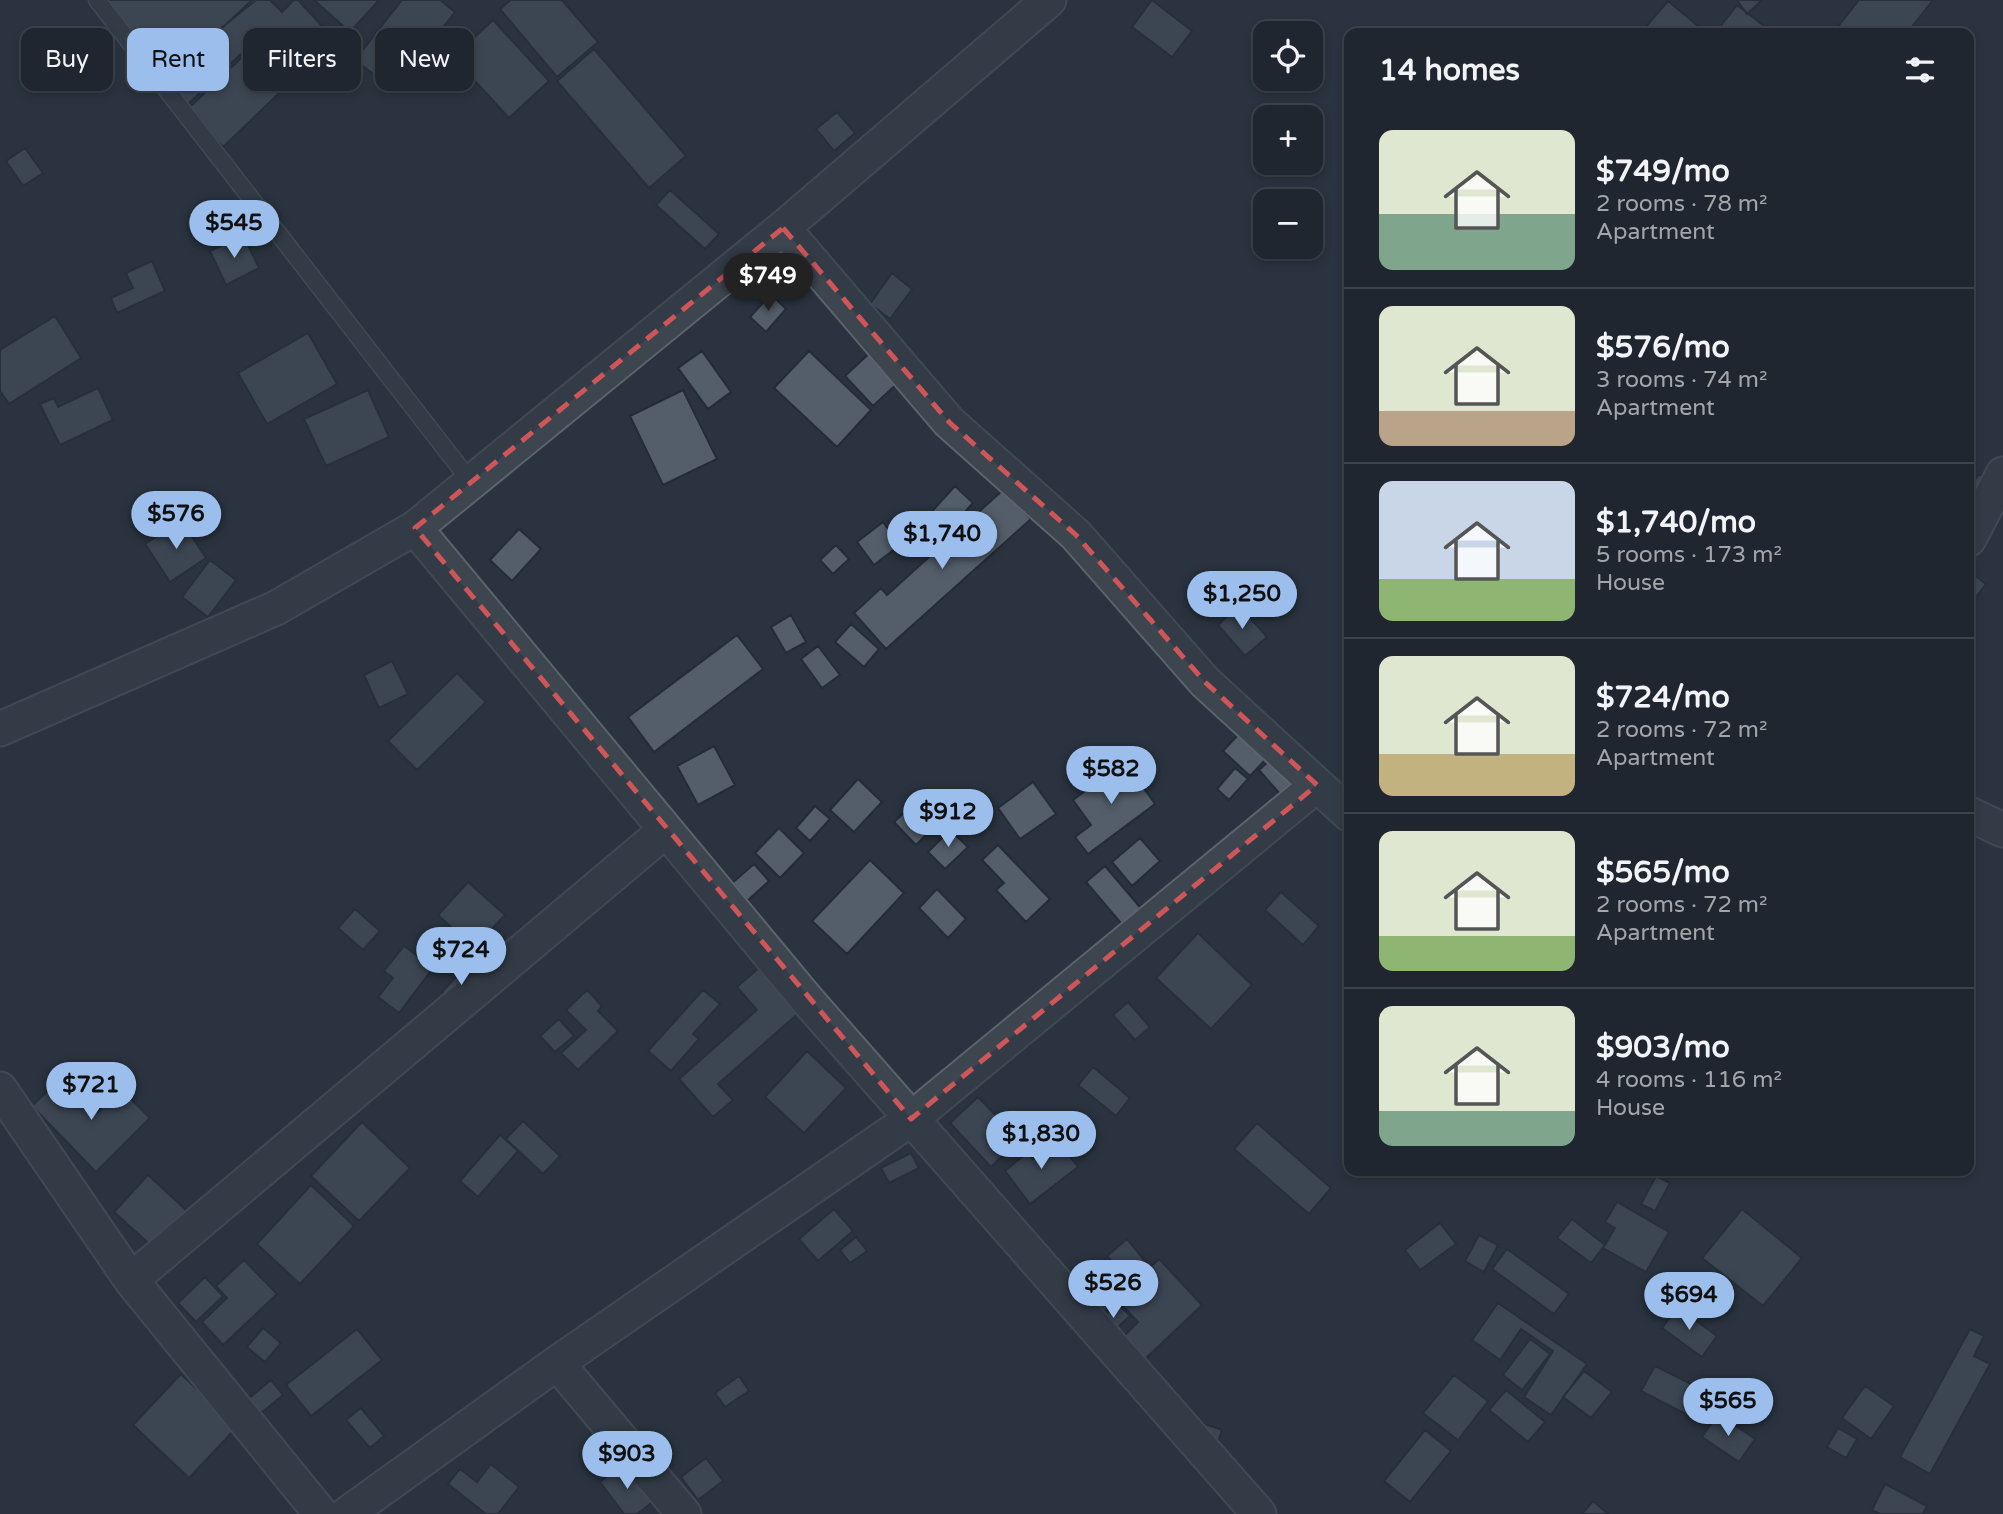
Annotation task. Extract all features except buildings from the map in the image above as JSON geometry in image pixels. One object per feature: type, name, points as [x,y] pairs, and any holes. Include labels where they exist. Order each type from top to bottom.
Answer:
[{"type":"street","points":[[0,730],[276,608],[415,528],[783,228],[1049,0]]},
{"type":"street","points":[[783,228],[949,422],[1076,535],[1205,682],[1344,809]]},
{"type":"street","points":[[1974,529],[2003,474]]},
{"type":"street","points":[[415,528],[809,1002],[1259,1514]]},
{"type":"street","points":[[346,1514],[557,1363],[911,1119],[1317,785]]},
{"type":"street","points":[[1974,816],[2003,830]]},
{"type":"street","points":[[131,1280],[666,830]]},
{"type":"street","points":[[0,1089],[131,1280],[321,1514]]},
{"type":"street","points":[[557,1363],[684,1514]]},
{"type":"lane","points":[[97,0],[471,482]]},
{"type":"highlighted area","points":[[783,228],[949,422],[1076,535],[1205,682],[1317,785],[911,1119],[415,528]]}]
